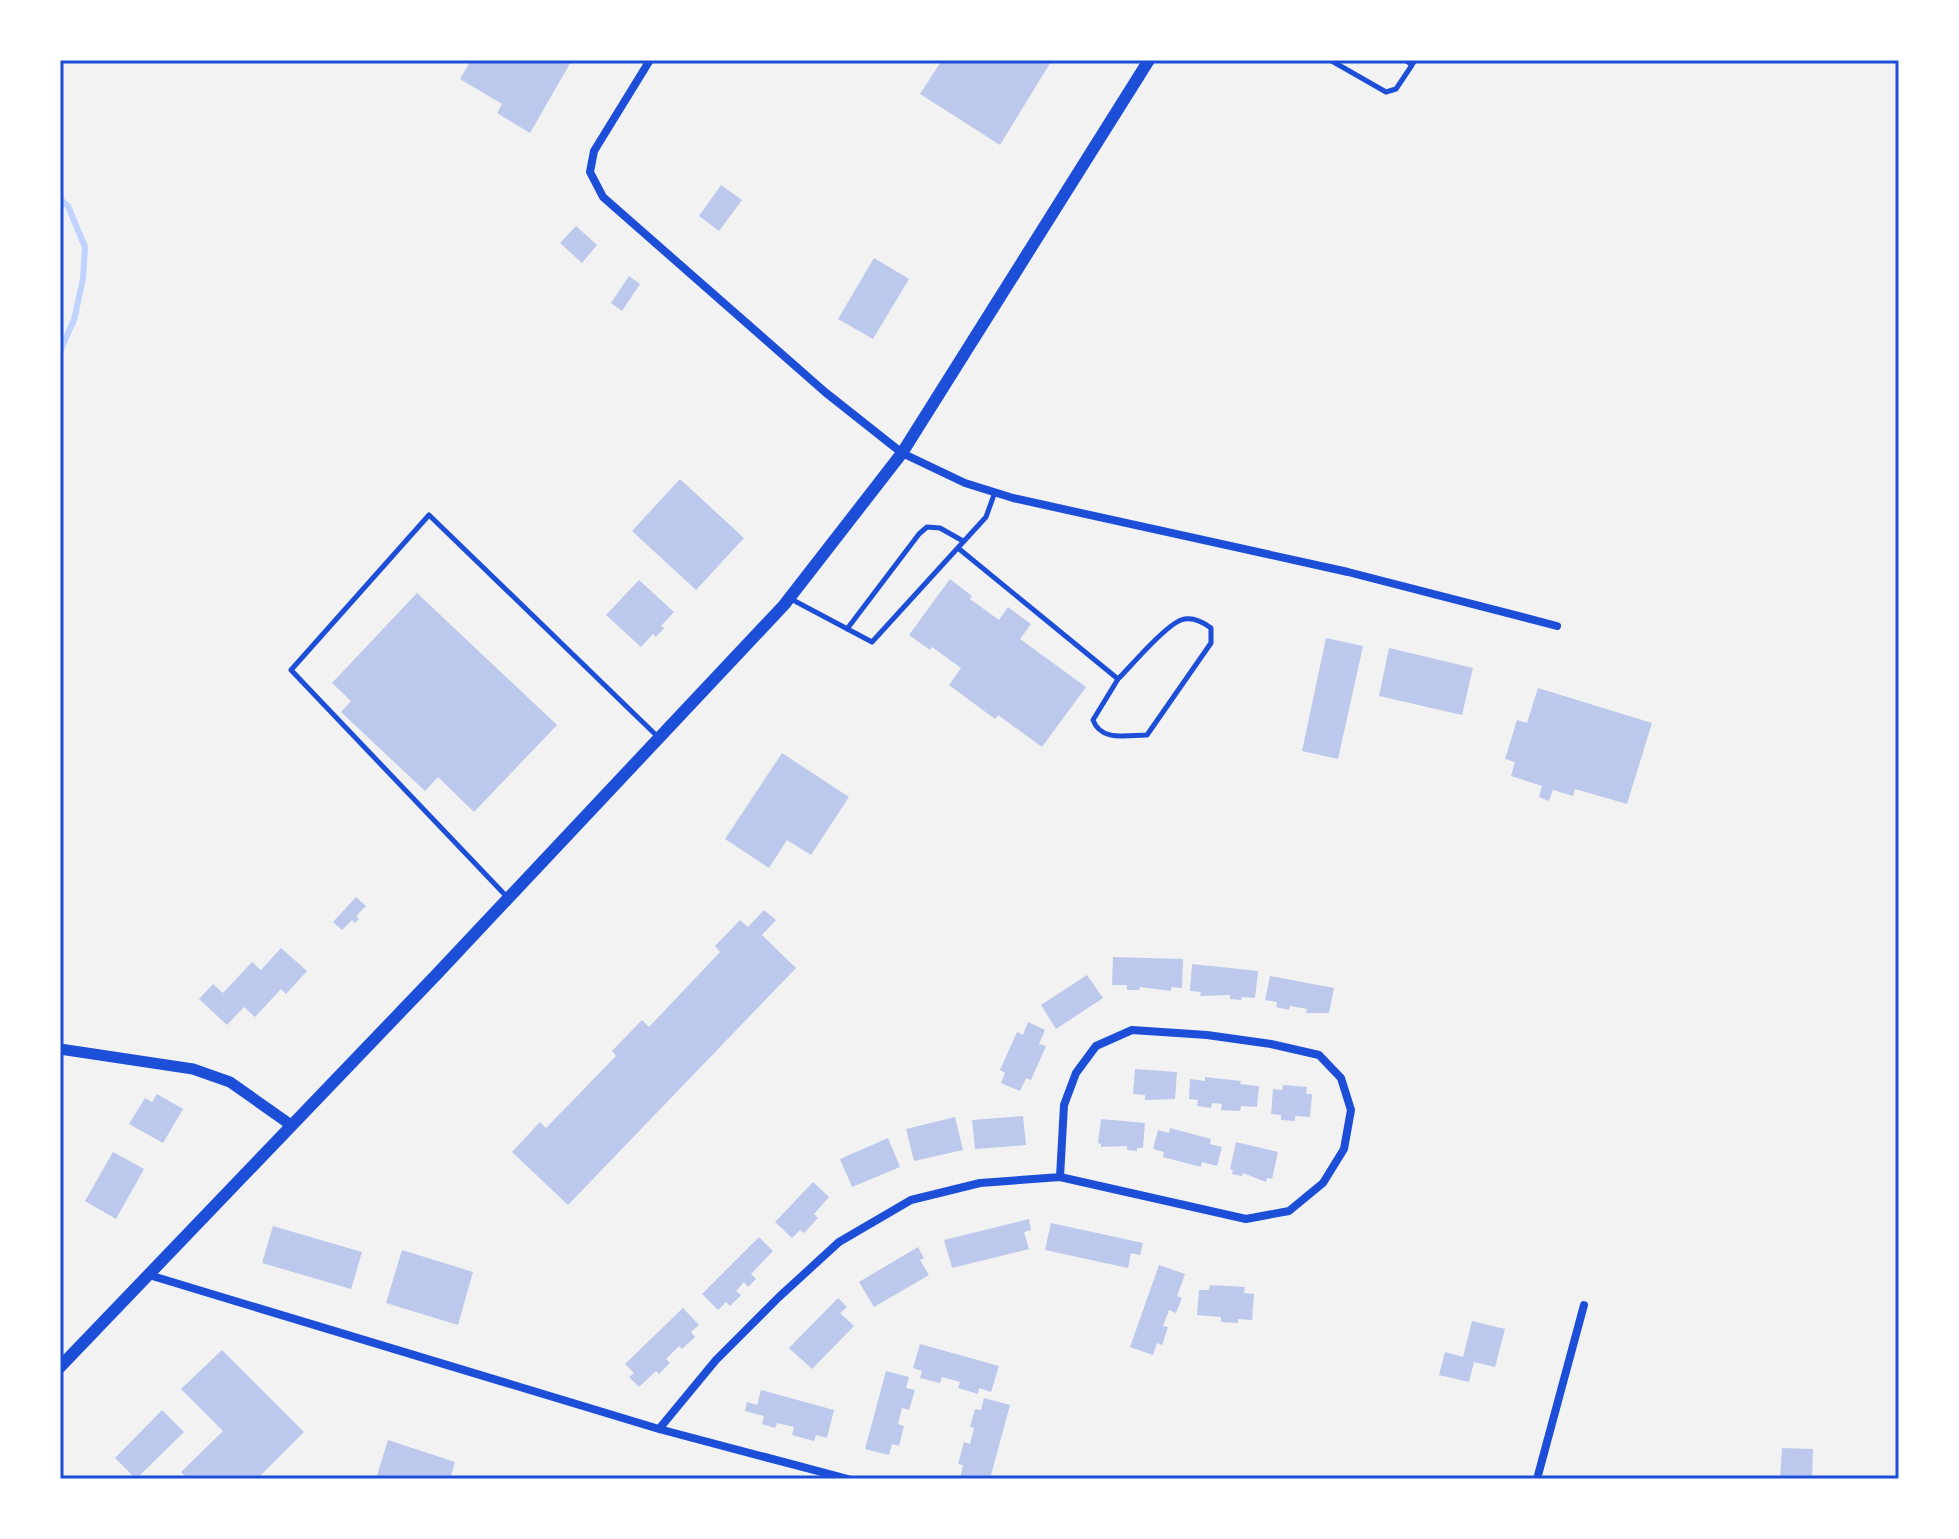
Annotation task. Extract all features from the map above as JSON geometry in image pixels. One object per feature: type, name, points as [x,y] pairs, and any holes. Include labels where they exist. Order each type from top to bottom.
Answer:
[{"type":"main road","points":[[60,1367],[508,898],[789,598],[902,453],[1149,60]]},
{"type":"street","points":[[650,60],[594,151],[590,172],[603,197],[825,392],[902,453],[965,483],[995,492],[1348,572],[1557,626]]},
{"type":"street","points":[[659,1429],[716,1360],[839,1242],[911,1200],[980,1183],[1060,1177],[1246,1219],[1289,1211],[1323,1183],[1344,1149],[1351,1110],[1341,1078],[1319,1055],[1220,1037],[1132,1030],[1096,1046],[1076,1073],[1064,1105],[1060,1177]]},
{"type":"street","points":[[60,1049],[193,1069],[230,1082],[291,1125]]},
{"type":"street","points":[[149,1275],[659,1429],[848,1479]]},
{"type":"street","points":[[1537,1479],[1584,1305]]},
{"type":"lane","points":[[1330,60],[1386,92],[1396,89],[1414,62],[1405,60]]},
{"type":"lane","points":[[789,598],[872,642],[986,517],[995,492]]},
{"type":"lane","points":[[508,898],[291,670],[429,515],[658,737]]},
{"type":"lane","points":[[847,629],[927,527],[940,528],[963,541]]},
{"type":"lane","points":[[958,548],[1118,679]]},
{"type":"lane","points":[[1181,620],[1200,620],[1211,628],[1211,643],[1147,735],[1106,735],[1096,729],[1093,720],[1118,679],[1181,620]]},
{"type":"building","points":[[471,60],[572,60],[530,133],[497,113],[502,104],[460,79]]},
{"type":"building","points":[[942,60],[1052,60],[1000,145],[920,94]]},
{"type":"building","points":[[721,185],[742,200],[719,231],[699,216]]},
{"type":"building","points":[[576,226],[597,245],[582,263],[560,243]]},
{"type":"building","points":[[874,258],[909,279],[873,339],[838,319]]},
{"type":"building","points":[[629,276],[640,284],[622,311],[611,303]]},
{"type":"building","points":[[680,479],[744,538],[696,590],[632,531]]},
{"type":"building","points":[[950,579],[972,596],[970,599],[999,620],[1008,607],[1031,624],[1020,639],[1086,687],[1042,747],[998,715],[995,719],[949,685],[961,668],[909,635]]},
{"type":"building","points":[[639,580],[674,612],[656,637],[653,634],[641,647],[606,615]]},
{"type":"building","points":[[417,593],[557,725],[474,812],[438,777],[425,791],[341,712],[351,701],[332,683]]},
{"type":"building","points":[[1326,638],[1363,646],[1338,759],[1302,751]]},
{"type":"building","points":[[1389,648],[1473,668],[1462,715],[1379,696]]},
{"type":"building","points":[[1538,688],[1652,723],[1627,804],[1575,789],[1573,796],[1553,790],[1549,801],[1539,797],[1542,786],[1511,776],[1515,762],[1505,759],[1517,720],[1527,723]]},
{"type":"building","points":[[782,753],[849,797],[811,855],[787,840],[769,868],[725,839]]},
{"type":"building","points":[[356,897],[366,906],[356,916],[359,919],[355,923],[352,920],[342,930],[333,922]]},
{"type":"building","points":[[764,910],[776,920],[762,935],[796,968],[568,1205],[512,1152],[540,1122],[546,1128],[616,1056],[612,1051],[642,1020],[649,1027],[720,952],[715,946],[740,920],[748,927]]},
{"type":"building","points":[[281,948],[307,971],[286,994],[281,989],[255,1017],[244,1007],[227,1025],[199,999],[213,984],[223,993],[252,962],[261,970]]},
{"type":"building","points":[[1113,957],[1183,959],[1182,988],[1171,987],[1171,991],[1140,987],[1139,990],[1127,990],[1127,985],[1112,985]]},
{"type":"building","points":[[1192,964],[1258,971],[1255,998],[1242,997],[1241,1000],[1230,999],[1230,995],[1200,996],[1201,992],[1190,991]]},
{"type":"building","points":[[1087,975],[1103,998],[1056,1029],[1041,1005]]},
{"type":"building","points":[[1270,976],[1334,988],[1329,1013],[1306,1013],[1307,1009],[1276,1007],[1277,1002],[1265,1000]]},
{"type":"building","points":[[1028,1022],[1045,1030],[1039,1044],[1046,1046],[1031,1080],[1026,1078],[1020,1091],[1001,1083],[1005,1073],[1000,1070],[1017,1032],[1023,1035]]},
{"type":"building","points":[[1135,1069],[1177,1072],[1175,1099],[1145,1100],[1145,1095],[1133,1094]]},
{"type":"building","points":[[1205,1077],[1259,1086],[1257,1107],[1241,1106],[1240,1111],[1221,1110],[1222,1104],[1212,1103],[1211,1108],[1197,1106],[1198,1100],[1189,1099],[1190,1079],[1205,1081]]},
{"type":"building","points":[[1283,1085],[1307,1087],[1306,1094],[1312,1094],[1310,1117],[1295,1116],[1295,1121],[1281,1120],[1281,1115],[1271,1114],[1273,1089],[1282,1090]]},
{"type":"building","points":[[157,1094],[183,1109],[163,1143],[129,1124],[145,1098],[152,1102]]},
{"type":"building","points":[[1023,1116],[1026,1145],[975,1149],[972,1120]]},
{"type":"building","points":[[955,1117],[963,1150],[914,1161],[906,1129]]},
{"type":"building","points":[[1101,1119],[1145,1123],[1143,1148],[1137,1148],[1137,1151],[1127,1150],[1127,1146],[1101,1147],[1098,1143]]},
{"type":"building","points":[[1170,1128],[1211,1139],[1210,1144],[1222,1147],[1217,1166],[1202,1162],[1201,1167],[1163,1157],[1164,1152],[1153,1149],[1158,1130],[1169,1133]]},
{"type":"building","points":[[888,1138],[900,1167],[852,1187],[840,1159]]},
{"type":"building","points":[[1236,1142],[1278,1152],[1272,1179],[1267,1178],[1266,1182],[1243,1173],[1242,1176],[1232,1174],[1233,1170],[1230,1169]]},
{"type":"building","points":[[113,1152],[144,1169],[116,1219],[85,1201]]},
{"type":"building","points":[[813,1182],[829,1197],[814,1214],[818,1218],[804,1233],[800,1230],[792,1238],[775,1222]]},
{"type":"building","points":[[1029,1219],[1031,1230],[1024,1232],[1029,1249],[952,1268],[944,1240]]},
{"type":"building","points":[[1051,1223],[1143,1243],[1140,1255],[1131,1253],[1128,1268],[1045,1250]]},
{"type":"building","points":[[273,1226],[362,1252],[351,1289],[262,1263]]},
{"type":"building","points":[[759,1237],[773,1251],[751,1274],[756,1279],[748,1287],[744,1282],[736,1291],[741,1295],[730,1306],[726,1302],[718,1310],[702,1294]]},
{"type":"building","points":[[918,1247],[924,1258],[920,1260],[929,1275],[874,1307],[859,1282]]},
{"type":"building","points":[[402,1250],[473,1272],[458,1325],[386,1303]]},
{"type":"building","points":[[1159,1265],[1185,1274],[1177,1296],[1182,1298],[1176,1313],[1169,1310],[1163,1326],[1168,1327],[1162,1345],[1157,1343],[1153,1355],[1130,1347]]},
{"type":"building","points":[[1210,1285],[1245,1287],[1244,1293],[1254,1294],[1252,1320],[1221,1322],[1221,1317],[1197,1315],[1199,1290],[1209,1290]]},
{"type":"building","points":[[838,1298],[847,1307],[840,1313],[854,1326],[812,1369],[789,1348]]},
{"type":"building","points":[[683,1308],[699,1325],[691,1332],[695,1337],[682,1349],[679,1346],[666,1359],[670,1363],[639,1387],[629,1377],[634,1373],[625,1364]]},
{"type":"building","points":[[1472,1321],[1505,1329],[1495,1367],[1474,1362],[1469,1382],[1439,1375],[1445,1352],[1463,1357]]},
{"type":"building","points":[[920,1344],[999,1366],[991,1392],[979,1388],[978,1394],[958,1388],[960,1382],[942,1377],[940,1383],[920,1378],[922,1371],[913,1368]]},
{"type":"building","points":[[222,1350],[304,1432],[257,1479],[188,1479],[181,1472],[223,1431],[181,1389]]},
{"type":"building","points":[[886,1371],[909,1377],[906,1388],[915,1390],[909,1410],[902,1408],[898,1424],[904,1426],[899,1446],[892,1444],[889,1455],[865,1449]]},
{"type":"building","points":[[761,1390],[834,1410],[827,1438],[816,1435],[814,1441],[792,1435],[794,1427],[777,1423],[775,1428],[762,1424],[764,1416],[745,1411],[747,1402],[757,1405]]},
{"type":"building","points":[[984,1398],[1010,1405],[990,1479],[960,1479],[963,1465],[958,1464],[964,1442],[970,1444],[974,1428],[970,1427],[975,1409],[981,1410]]},
{"type":"building","points":[[162,1410],[184,1432],[136,1479],[115,1458]]},
{"type":"building","points":[[388,1440],[455,1462],[450,1479],[376,1479]]},
{"type":"building","points":[[1782,1448],[1813,1449],[1812,1479],[1780,1479]]},
{"type":"waterway","points":[[60,199],[68,206],[85,247],[83,279],[74,320],[60,351]]}]
